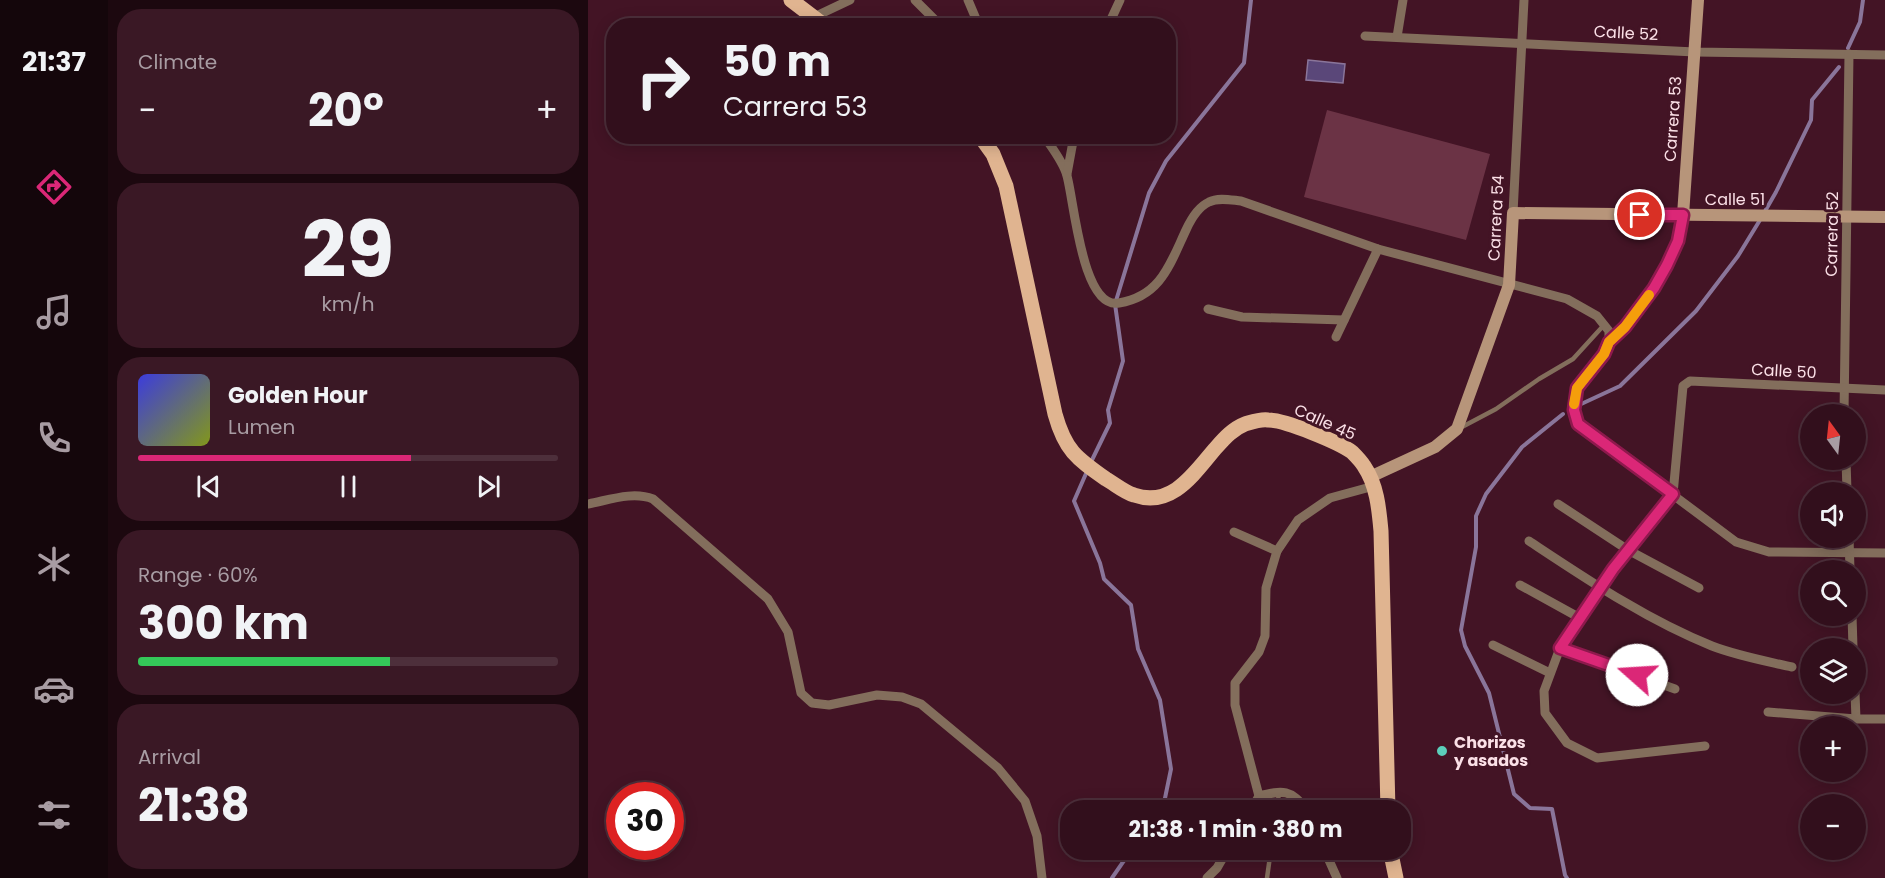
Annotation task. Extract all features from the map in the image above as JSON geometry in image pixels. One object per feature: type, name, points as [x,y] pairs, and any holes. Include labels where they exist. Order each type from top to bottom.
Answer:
[{"type":"main road","points":[[791,0],[816,18]]},
{"type":"main road","name":"Calle 45","points":[[986,144],[993,154],[1006,186],[1055,414],[1062,437],[1071,452],[1100,475],[1133,495],[1148,498],[1163,496],[1178,490],[1233,431],[1256,421],[1268,420],[1283,423],[1338,444],[1353,453],[1364,466],[1372,481],[1381,531],[1388,800]]},
{"type":"main road","points":[[1392,860],[1396,878]]},
{"type":"street","points":[[824,18],[850,0]]},
{"type":"street","points":[[915,0],[933,18]]},
{"type":"street","points":[[968,0],[976,18]]},
{"type":"street","points":[[1112,18],[1120,0]]},
{"type":"street","points":[[1397,37],[1402,0]]},
{"type":"street","name":"Carrera 54","points":[[1457,429],[1509,285],[1524,0]]},
{"type":"street","name":"Carrera 53","points":[[1673,494],[1578,424],[1574,410],[1577,388],[1604,354],[1609,342],[1625,327],[1654,288],[1678,241],[1683,215],[1698,0]]},
{"type":"street","name":"Calle 52","points":[[1365,36],[1695,52],[1885,55]]},
{"type":"street","name":"Carrera 52","points":[[1844,404],[1849,54]]},
{"type":"street","points":[[1049,144],[1067,174],[1082,255],[1092,283],[1107,301],[1116,304],[1137,299],[1155,286],[1168,268],[1190,221],[1202,206],[1211,201],[1241,201],[1378,249],[1567,299],[1597,316],[1609,331],[1609,342]]},
{"type":"street","points":[[1067,174],[1073,144]]},
{"type":"street","name":"Calle 51","points":[[1513,213],[1885,217]]},
{"type":"street","points":[[1336,337],[1378,249]]},
{"type":"street","points":[[1208,309],[1242,318],[1344,320]]},
{"type":"street","name":"Calle 50","points":[[1673,494],[1683,386],[1690,381],[1885,390]]},
{"type":"street","points":[[1257,800],[1259,796],[1235,705],[1235,683],[1259,652],[1265,636],[1266,588],[1277,551],[1298,520],[1330,498],[1372,481],[1435,447],[1457,429]]},
{"type":"street","points":[[1705,746],[1597,758],[1568,743],[1545,713],[1544,691],[1560,648],[1600,588],[1673,494],[1736,542],[1769,552],[1885,553]]},
{"type":"street","points":[[588,504],[632,496],[653,499],[768,599],[788,632],[801,693],[812,703],[830,705],[877,695],[902,697],[921,704],[998,768],[1025,801],[1037,836],[1042,878]]},
{"type":"street","points":[[1558,504],[1628,550],[1699,588]]},
{"type":"street","points":[[1234,532],[1277,551]]},
{"type":"street","points":[[1529,541],[1600,588],[1670,627],[1715,647],[1792,668]]},
{"type":"street","points":[[1850,548],[1850,560]]},
{"type":"street","points":[[1520,585],[1580,618]]},
{"type":"street","points":[[1493,645],[1550,673]]},
{"type":"street","points":[[1560,648],[1676,688]]},
{"type":"street","points":[[1768,712],[1818,716]]},
{"type":"street","points":[[1866,719],[1885,719]]},
{"type":"street","points":[[1259,796],[1279,791],[1300,800]]},
{"type":"street","points":[[1207,878],[1222,860]]},
{"type":"street","points":[[1329,860],[1337,878]]},
{"type":"lane","points":[[1457,429],[1496,409],[1573,359],[1604,325]]},
{"type":"lane","points":[[1278,800],[1279,791]]},
{"type":"lane","points":[[1266,878],[1269,860]]},
{"type":"shaded area","points":[[1308,60],[1345,64],[1343,83],[1306,80]]},
{"type":"shaded area","points":[[1327,110],[1490,154],[1466,240],[1304,197]]},
{"type":"waterway","points":[[1091,462],[1110,423],[1108,410],[1123,361],[1115,304],[1149,193],[1166,161],[1244,63],[1251,0]]},
{"type":"waterway","points":[[1848,48],[1860,22],[1863,0]]},
{"type":"waterway","points":[[1764,213],[1811,120],[1812,100],[1839,67]]},
{"type":"waterway","points":[[1579,405],[1620,386],[1696,311],[1738,256],[1760,220]]},
{"type":"waterway","points":[[1563,414],[1522,447],[1486,494],[1476,516],[1476,547],[1461,630],[1465,646],[1489,693],[1514,794],[1530,808],[1552,809],[1567,878]]},
{"type":"waterway","points":[[1088,469],[1074,501],[1100,563],[1104,579],[1131,605],[1138,649],[1160,700],[1171,769],[1165,800]]},
{"type":"waterway","points":[[1112,878],[1124,860]]},
{"type":"slow traffic","points":[[1574,404],[1577,388],[1604,354],[1609,342],[1625,327],[1649,295]]},
{"type":"place","name":"Chorizos y asados","points":[[1442,751]]},
{"type":"route","points":[[1637,675],[1560,648],[1613,569],[1673,494],[1578,424],[1574,410],[1577,388],[1604,354],[1609,342],[1625,327],[1654,288],[1678,241],[1683,215],[1640,215]]}]
